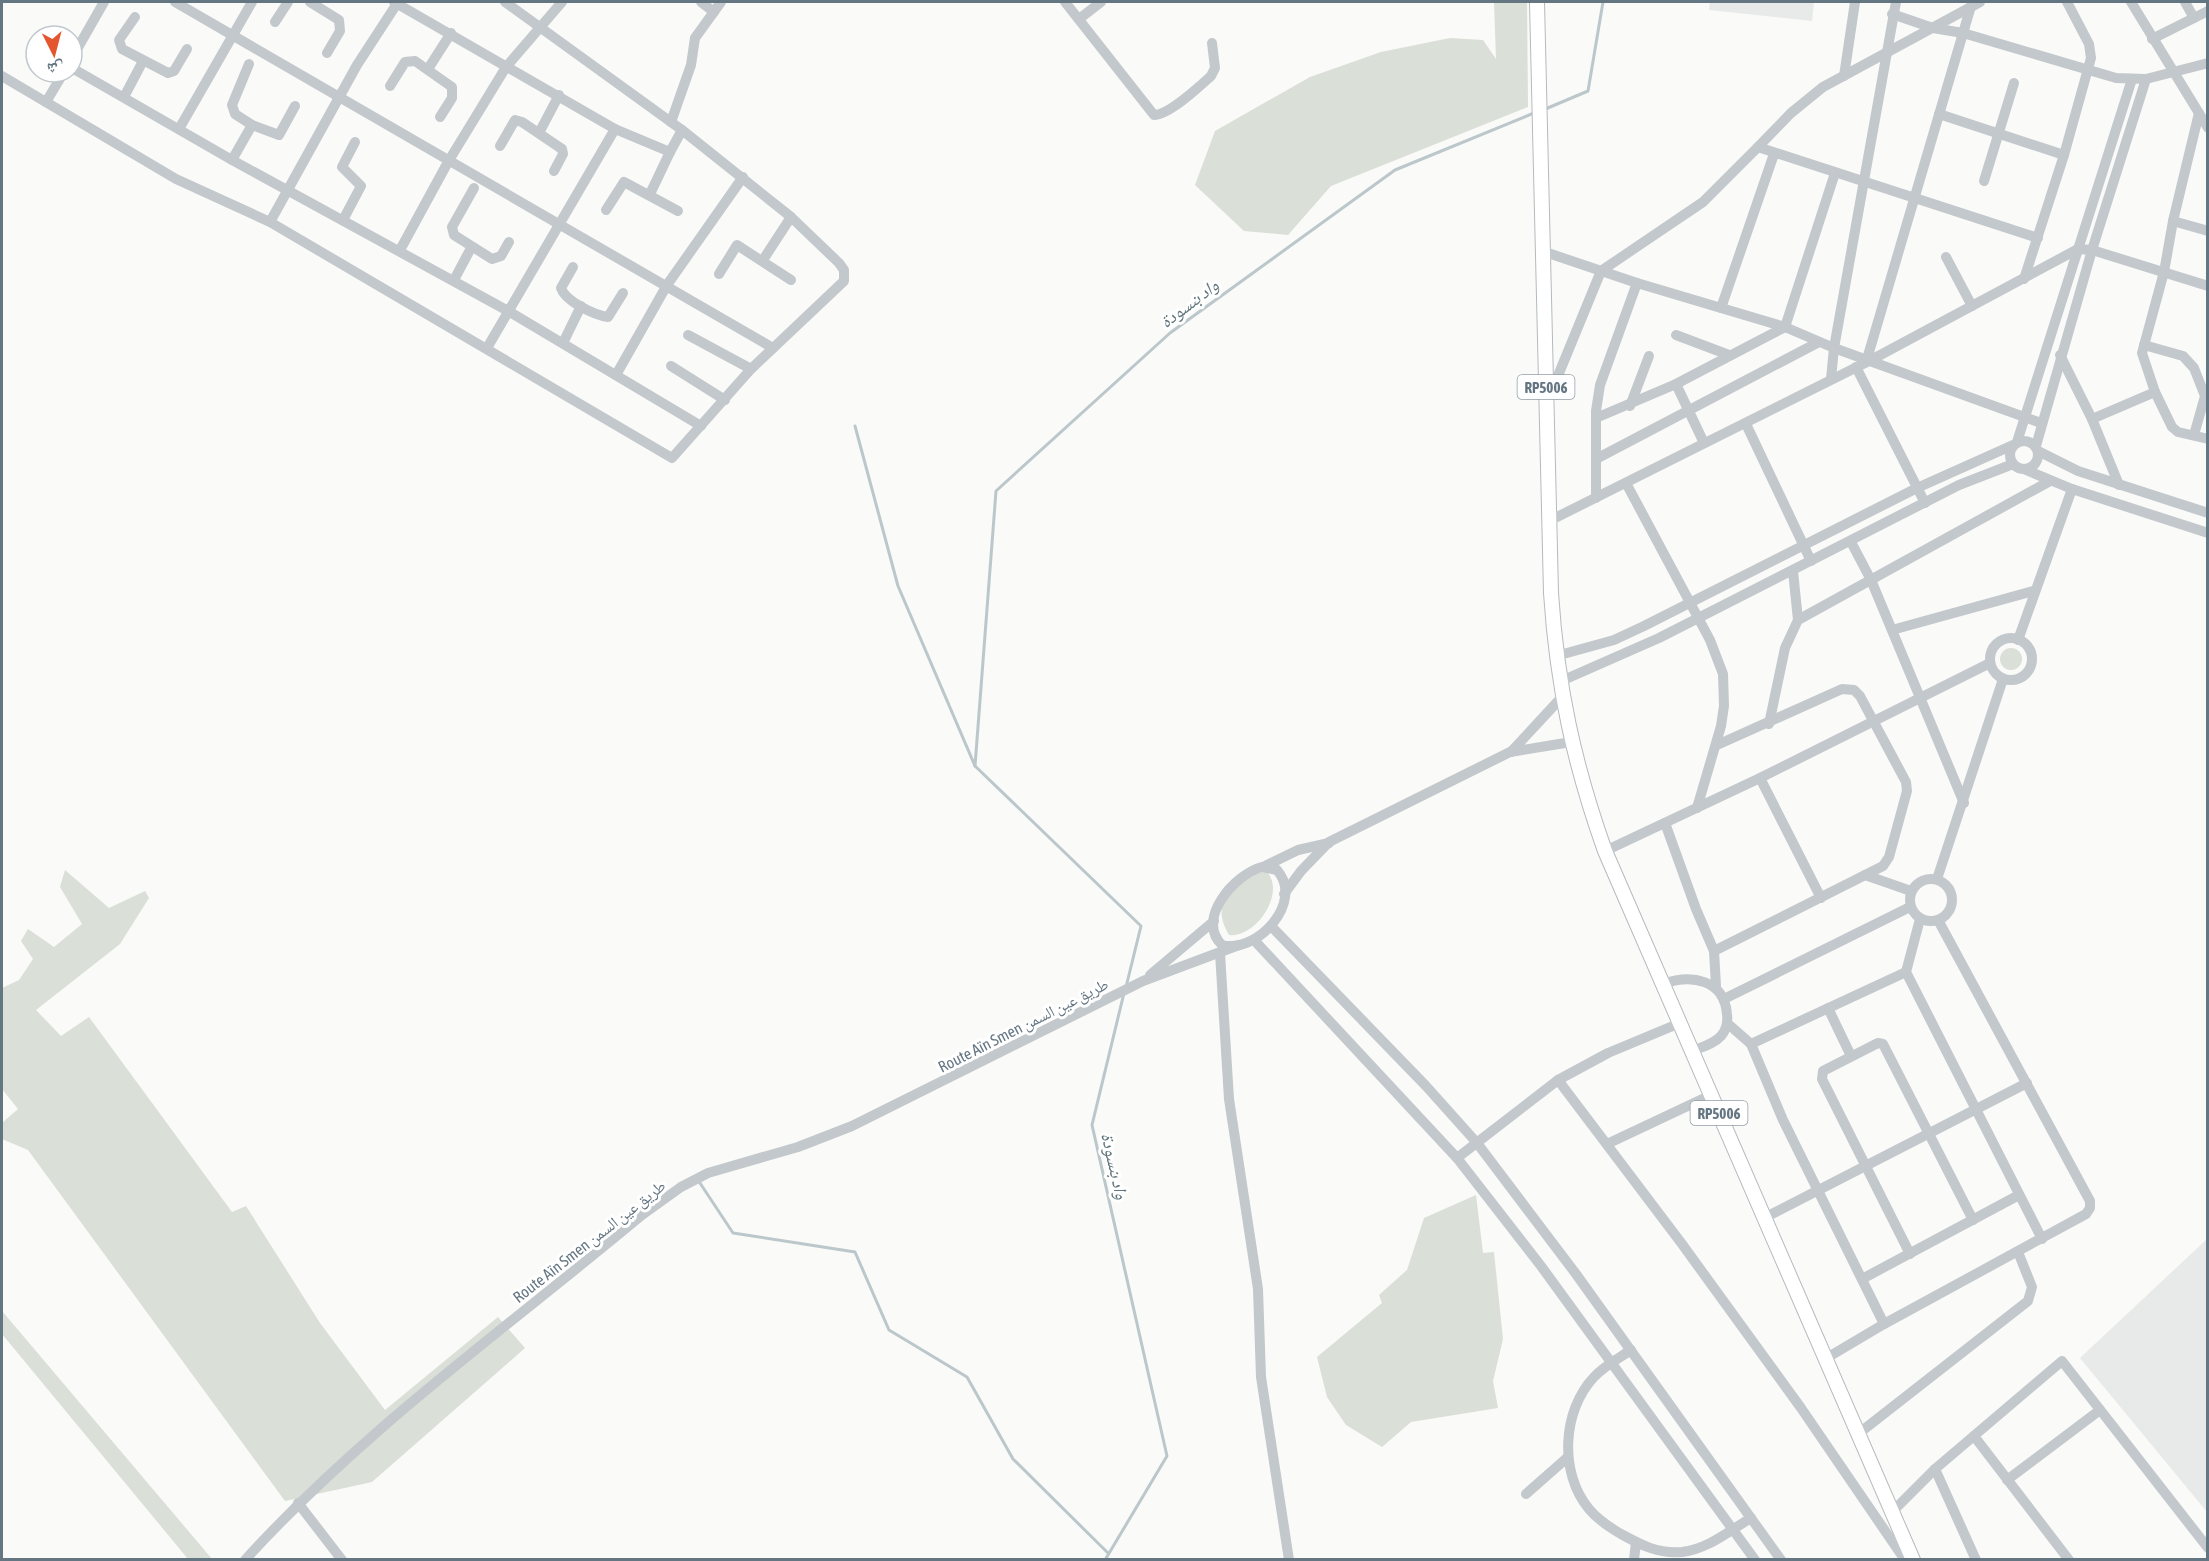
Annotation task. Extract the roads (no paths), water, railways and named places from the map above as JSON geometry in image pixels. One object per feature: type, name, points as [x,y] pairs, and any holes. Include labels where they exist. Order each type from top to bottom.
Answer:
[{"type":"main road","name":"RP5006","points":[[1537,2],[1549,521],[1556,656],[1561,698],[1570,742],[1605,851],[1913,1560]]},
{"type":"street","points":[[84,37],[104,2]]},
{"type":"street","points":[[175,2],[773,348]]},
{"type":"street","points":[[179,129],[252,2]]},
{"type":"street","points":[[275,22],[288,2]]},
{"type":"street","points":[[270,222],[372,38],[396,2],[615,129],[670,152]]},
{"type":"street","points":[[2,76],[176,179],[270,222],[672,458],[751,369],[845,279],[839,263],[743,177],[505,2]]},
{"type":"street","points":[[400,250],[448,162],[506,67],[562,2]]},
{"type":"street","points":[[701,2],[714,12]]},
{"type":"street","points":[[671,122],[691,65],[695,38],[721,2]]},
{"type":"street","points":[[1065,2],[1154,115],[1169,110],[1211,75],[1215,68],[1212,43]]},
{"type":"street","points":[[1079,19],[1101,2]]},
{"type":"street","points":[[1844,76],[1855,2]]},
{"type":"street","points":[[1831,379],[1834,348],[1892,14],[1896,2]]},
{"type":"street","points":[[2024,279],[2064,155],[2091,58],[2090,47],[2067,2]]},
{"type":"street","points":[[2131,2],[2152,39],[2176,73],[2207,128]]},
{"type":"street","points":[[2185,2],[2194,18]]},
{"type":"street","points":[[318,3],[338,18],[340,24],[339,33],[327,53]]},
{"type":"street","points":[[1546,404],[1600,271],[1703,202],[1804,100],[1976,4]]},
{"type":"street","points":[[1869,359],[1963,33],[1976,4]]},
{"type":"street","points":[[2152,39],[2208,11]]},
{"type":"street","points":[[1892,14],[1933,28],[1963,33],[2087,72],[2132,79],[2146,79],[2176,73],[2208,63]]},
{"type":"street","points":[[135,17],[120,38],[119,44],[124,51],[162,72],[170,73],[187,49]]},
{"type":"street","points":[[428,69],[451,33]]},
{"type":"street","points":[[390,86],[408,60],[428,69],[453,87],[452,98],[440,117]]},
{"type":"street","points":[[124,97],[143,61]]},
{"type":"street","points":[[249,64],[232,107],[234,113],[252,125],[273,135],[280,135],[295,106]]},
{"type":"street","points":[[84,75],[232,160],[289,188],[454,280],[701,426]]},
{"type":"street","points":[[2013,464],[2010,455],[2026,416],[2132,79]]},
{"type":"street","points":[[2026,470],[2035,465],[2041,423],[2060,355],[2146,79]]},
{"type":"street","points":[[1984,181],[2014,82]]},
{"type":"street","points":[[46,102],[57,84]]},
{"type":"street","points":[[539,133],[559,95]]},
{"type":"street","points":[[2199,113],[2173,221],[2164,272],[2144,345],[2143,362],[2155,393],[2173,428],[2208,439]]},
{"type":"street","points":[[1939,114],[2064,155]]},
{"type":"street","points":[[500,146],[515,120],[562,149],[563,154],[554,171]]},
{"type":"street","points":[[232,160],[252,125]]},
{"type":"street","points":[[487,348],[615,129]]},
{"type":"street","points":[[650,195],[682,130]]},
{"type":"street","points":[[343,220],[361,186],[342,167],[355,142]]},
{"type":"street","points":[[1758,147],[1774,154],[1915,196],[2038,238]]},
{"type":"street","points":[[1721,308],[1774,154]]},
{"type":"street","points":[[1596,418],[1630,406],[1676,384],[1785,327],[1835,172]]},
{"type":"street","points":[[616,375],[667,285],[743,177]]},
{"type":"street","points":[[606,210],[624,182],[678,211]]},
{"type":"street","points":[[474,188],[452,227],[454,235],[471,248],[496,259],[509,242]]},
{"type":"street","points":[[763,260],[791,218]]},
{"type":"street","points":[[2173,221],[2208,231]]},
{"type":"street","points":[[718,274],[737,245],[791,280]]},
{"type":"street","points":[[454,280],[471,248]]},
{"type":"street","points":[[1549,521],[1746,424],[2078,249],[2092,250],[2208,286]]},
{"type":"street","points":[[1542,251],[1637,283],[1785,327],[1834,348],[2041,423]]},
{"type":"street","points":[[1946,257],[1972,306]]},
{"type":"street","points":[[573,267],[561,288],[562,292],[581,306],[608,317],[623,293]]},
{"type":"street","points":[[1596,498],[1596,418],[1604,366],[1637,283]]},
{"type":"street","points":[[562,343],[581,306]]},
{"type":"street","points":[[688,335],[751,369]]},
{"type":"street","points":[[1676,336],[1729,355]]},
{"type":"street","points":[[1596,459],[1819,342]]},
{"type":"street","points":[[2144,345],[2183,356],[2203,373],[2205,400],[2194,435]]},
{"type":"street","points":[[2060,355],[2092,419],[2119,485]]},
{"type":"street","points":[[1630,406],[1649,356]]},
{"type":"street","points":[[671,366],[724,399]]},
{"type":"street","points":[[1856,367],[1925,503]]},
{"type":"street","points":[[1676,384],[1704,443]]},
{"type":"street","points":[[2092,419],[2155,393]]},
{"type":"street","points":[[1746,424],[1811,561]]},
{"type":"street","points":[[1556,656],[1614,639],[1917,488],[2015,444],[2027,441],[2078,471],[2208,513]]},
{"type":"street","points":[[1559,682],[1625,654],[1982,475],[2013,464],[2072,489],[2208,533]]},
{"type":"street","points":[[1798,620],[2050,481]]},
{"type":"street","points":[[1626,483],[1696,619],[1710,640],[1723,674],[1724,706],[1717,746],[1697,808]]},
{"type":"street","points":[[2018,640],[2072,489]]},
{"type":"street","points":[[1851,542],[1871,580],[1964,803]]},
{"type":"street","points":[[1769,724],[1785,648],[1798,620],[1792,571]]},
{"type":"street","points":[[1892,630],[2034,591]]},
{"type":"street","points":[[2006,639],[2018,640],[2031,652],[2031,667],[2018,679],[2003,679],[1994,672],[1990,663],[1992,651],[1997,644],[2006,639]]},
{"type":"street","points":[[1605,851],[1760,778],[1990,663]]},
{"type":"street","points":[[1937,879],[1964,803],[2003,679]]},
{"type":"street","points":[[1714,951],[1878,870],[1889,857],[1907,796],[1906,783],[1857,692],[1847,688],[1717,746]]},
{"type":"street","points":[[1510,752],[1561,698]]},
{"type":"street","points":[[1266,866],[1280,874],[1284,894],[1280,912],[1271,926],[1254,940],[1228,946],[1219,943],[1214,933],[1214,921],[1220,902],[1232,885],[1247,873],[1298,850],[1329,842],[1510,752],[1570,742]]},
{"type":"street","points":[[1760,778],[1821,898]]},
{"type":"street","points":[[1665,823],[1714,951],[1716,986],[1724,999],[1727,1023],[1724,1032],[1716,1040],[1692,1051]]},
{"type":"street","points":[[1284,894],[1309,861],[1329,842]]},
{"type":"street","points":[[1865,875],[1911,891]]},
{"type":"street","points":[[1937,879],[1948,887],[1952,900],[1949,911],[1938,920],[1920,919],[1910,907],[1911,891],[1923,880],[1937,879]]},
{"type":"street","points":[[1724,999],[1910,907]]},
{"type":"street","points":[[1920,919],[1906,972],[2042,1239]]},
{"type":"street","points":[[1826,1359],[1884,1324],[2086,1214],[2091,1205],[1938,920]]},
{"type":"street","name":"Route Aïn Smen طريق عين السمن","points":[[1143,981],[1184,949],[1214,921]]},
{"type":"street","points":[[1271,926],[1426,1086],[1477,1143],[1631,1350],[1781,1560]]},
{"type":"street","points":[[1254,940],[1457,1158],[1506,1219],[1755,1560]]},
{"type":"street","name":"Route Aïn Smen طريق عين السمن","points":[[245,1560],[298,1503],[358,1447],[642,1215],[681,1187],[708,1173],[789,1150],[852,1125],[1143,981],[1239,945]]},
{"type":"street","points":[[1220,953],[1229,1099],[1258,1289],[1262,1387],[1289,1560]]},
{"type":"street","points":[[1751,1044],[1906,972]]},
{"type":"street","points":[[1663,984],[1690,979],[1716,986]]},
{"type":"street","points":[[1828,1008],[1851,1056]]},
{"type":"street","points":[[1457,1158],[1558,1080],[1608,1053],[1680,1023]]},
{"type":"street","points":[[1727,1023],[1751,1044],[1884,1324]]},
{"type":"street","points":[[1910,1254],[1821,1076],[1822,1071],[1878,1043],[1883,1044],[1973,1220]]},
{"type":"street","points":[[1558,1080],[1801,1408],[1905,1560]]},
{"type":"street","points":[[1764,1218],[1927,1132],[2027,1083]]},
{"type":"street","points":[[1607,1144],[1711,1095]]},
{"type":"street","points":[[1862,1279],[2019,1195]]},
{"type":"street","points":[[1858,1434],[2028,1301],[2032,1287],[2018,1252]]},
{"type":"street","points":[[1631,1350],[1594,1376],[1578,1401],[1569,1430],[1568,1456],[1577,1487],[1589,1509],[1608,1526],[1660,1552],[1683,1552],[1707,1545],[1751,1518]]},
{"type":"street","points":[[1892,1512],[1935,1469],[2061,1361],[2208,1548]]},
{"type":"street","points":[[2007,1480],[2100,1410]]},
{"type":"street","points":[[1974,1436],[2069,1560]]},
{"type":"street","points":[[1526,1494],[1568,1456]]},
{"type":"street","points":[[1935,1469],[1976,1560]]},
{"type":"street","points":[[298,1503],[335,1557]]},
{"type":"street","points":[[1634,1560],[1636,1542]]},
{"type":"waterway","name":"واد بنسودة","points":[[1543,110],[1588,91],[1603,2]]},
{"type":"waterway","name":"واد بنسودة","points":[[1126,987],[1141,926],[975,766],[996,491],[1170,333],[1395,170],[1534,113]]},
{"type":"waterway","name":"واد بنسودة","points":[[855,426],[898,586],[975,766]]},
{"type":"waterway","name":"واد بنسودة","points":[[1105,1560],[1167,1456],[1092,1125],[1124,993]]},
{"type":"waterway","name":"واد بنسودة","points":[[698,1180],[733,1233],[855,1252],[889,1330],[967,1377],[1013,1459],[1108,1553]]}]
